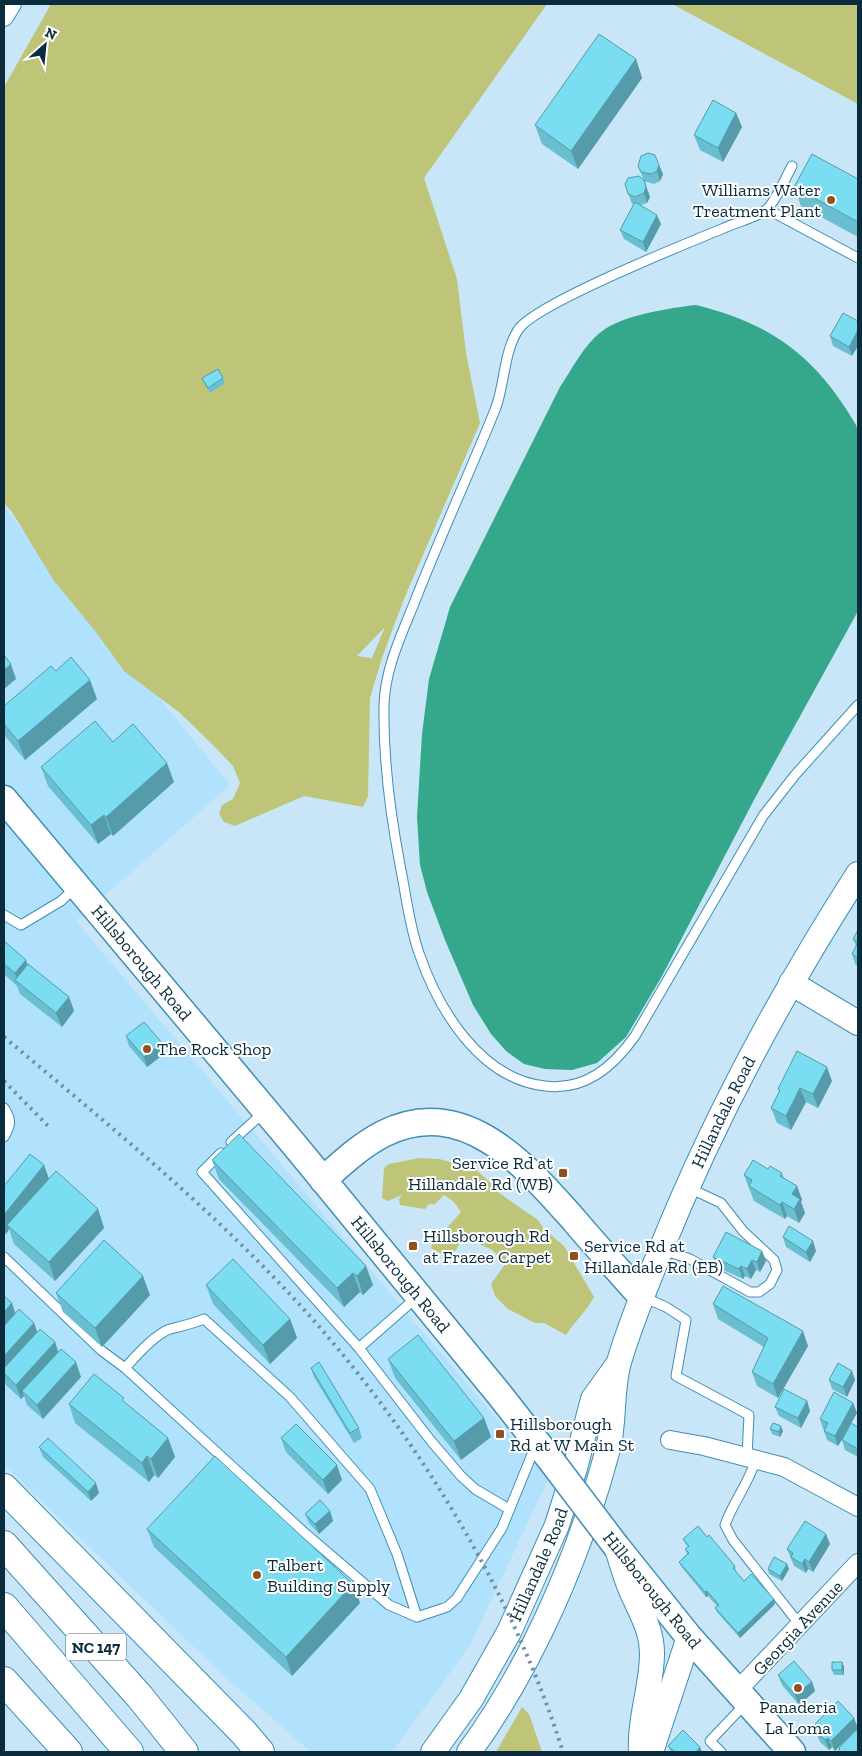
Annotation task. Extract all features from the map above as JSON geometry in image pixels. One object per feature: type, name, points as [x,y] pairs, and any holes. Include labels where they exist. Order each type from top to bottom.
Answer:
[{"type":"highway","points":[[4,1488],[260,1752]]},
{"type":"highway","name":"NC 147","points":[[4,1545],[133,1689],[184,1752]]},
{"type":"highway","name":"NC 147","points":[[4,1608],[129,1752]]},
{"type":"highway","points":[[189,1678],[228,1703],[280,1752]]},
{"type":"highway","points":[[4,1681],[68,1752]]},
{"type":"main road","name":"Hillsborough Road","points":[[4,799],[419,1296],[544,1450],[616,1546],[689,1637],[784,1747]]},
{"type":"main road","name":"Hillandale Road","points":[[468,1752],[502,1703],[534,1644],[584,1530],[609,1445],[618,1365],[642,1297],[686,1186],[742,1074],[791,983],[858,874]]},
{"type":"main road","points":[[791,983],[858,1023]]},
{"type":"main road","points":[[323,1180],[358,1150],[394,1130],[423,1124],[468,1129],[490,1140],[520,1162],[642,1297]]},
{"type":"main road","name":"Hillandale Road","points":[[433,1752],[471,1699],[509,1632],[557,1525],[575,1468],[593,1399],[618,1365]]},
{"type":"main road","points":[[616,1546],[634,1598],[650,1630],[652,1651],[650,1686],[640,1739],[641,1752]]},
{"type":"main road","points":[[650,1752],[689,1637]]},
{"type":"street","points":[[4,17],[12,4]]},
{"type":"street","points":[[670,1440],[784,1467],[858,1507]]},
{"type":"street","name":"Georgia Avenue","points":[[741,1697],[800,1625],[858,1563]]},
{"type":"lane","points":[[792,166],[767,209],[579,292],[528,318],[518,331],[508,356],[496,406],[393,655],[387,676],[384,704],[387,784],[392,820],[418,950],[433,989],[458,1029],[479,1053],[504,1072],[529,1084],[553,1087],[576,1085],[593,1078],[621,1056],[763,816],[795,775],[858,705]]},
{"type":"lane","points":[[767,209],[858,258]]},
{"type":"lane","points":[[4,915],[21,925],[61,901],[77,886]]},
{"type":"lane","points":[[4,1108],[10,1117],[10,1126],[4,1137]]},
{"type":"lane","points":[[264,1112],[247,1126],[202,1172],[359,1348],[461,1476],[474,1489],[509,1509]]},
{"type":"lane","points":[[661,1250],[690,1259],[750,1292],[759,1292],[770,1284],[777,1270],[774,1260],[743,1230],[721,1203],[686,1186]]},
{"type":"lane","points":[[4,1257],[102,1351],[125,1368],[306,1534],[390,1605],[417,1617],[447,1607],[457,1598],[498,1535],[509,1509],[544,1450]]},
{"type":"lane","points":[[359,1348],[419,1296]]},
{"type":"lane","points":[[642,1297],[666,1307],[686,1320],[676,1376],[749,1415],[750,1480],[728,1514],[725,1525],[733,1540],[800,1625]]},
{"type":"lane","points":[[125,1368],[144,1348],[169,1330],[185,1327],[204,1319],[290,1397],[370,1489],[397,1554],[417,1617]]},
{"type":"lane","points":[[721,1752],[710,1741],[741,1697]]},
{"type":"shaded area","points":[[51,4],[547,4],[424,178],[457,279],[466,353],[480,423],[404,599],[382,658],[370,698],[368,796],[363,807],[304,796],[235,826],[224,822],[219,814],[222,805],[233,799],[240,783],[233,766],[180,713],[124,671],[96,632],[54,581],[12,512],[4,503],[4,87]],"holes":[[[385,627],[372,658],[357,656]]]},
{"type":"shaded area","points":[[672,4],[858,4],[858,104],[685,11]]},
{"type":"shaded area","points":[[696,305],[748,322],[770,333],[790,347],[825,380],[856,425],[858,431],[858,611],[755,798],[662,976],[626,1037],[597,1063],[572,1070],[545,1069],[524,1064],[506,1051],[491,1034],[473,1005],[427,892],[420,865],[417,817],[422,734],[429,679],[450,607],[560,387],[584,350],[601,332],[621,321],[647,313]]},
{"type":"shaded area","points":[[4,507],[230,785],[76,921],[548,1480],[469,1647],[392,1752],[311,1752],[223,1675],[4,1465]]},
{"type":"shaded area","points":[[419,1158],[439,1159],[474,1168],[499,1193],[538,1220],[544,1229],[564,1246],[594,1297],[566,1335],[544,1323],[535,1323],[508,1309],[495,1296],[491,1284],[506,1263],[492,1250],[467,1238],[462,1239],[456,1250],[447,1257],[431,1248],[434,1237],[444,1231],[461,1212],[454,1202],[444,1195],[435,1204],[429,1204],[425,1209],[400,1205],[399,1199],[402,1195],[388,1201],[382,1198],[384,1168],[389,1164]]},
{"type":"shaded area","points":[[522,1707],[529,1714],[542,1752],[496,1752]]},
{"type":"building","points":[[599,34],[636,59],[571,151],[535,125]]},
{"type":"building","points":[[713,100],[736,113],[718,148],[694,135]]},
{"type":"building","points":[[648,153],[655,155],[659,165],[657,171],[651,174],[641,172],[638,166],[641,156]]},
{"type":"building","points":[[812,154],[858,179],[858,222],[794,187]]},
{"type":"building","points":[[639,176],[644,180],[646,187],[644,193],[635,197],[628,194],[625,184],[628,178]]},
{"type":"building","points":[[635,202],[657,215],[643,242],[620,230]]},
{"type":"building","points":[[843,313],[858,321],[858,330],[849,347],[830,336]]},
{"type":"building","points":[[218,369],[223,378],[208,388],[202,378]]},
{"type":"building","points":[[4,655],[11,664],[4,670]]},
{"type":"building","points":[[71,657],[90,680],[18,741],[4,724],[4,706],[51,666],[56,671]]},
{"type":"building","points":[[95,721],[113,742],[133,724],[167,763],[106,817],[104,815],[91,825],[41,767]]},
{"type":"building","points":[[858,930],[858,942],[853,939]]},
{"type":"building","points":[[4,941],[26,960],[15,973],[4,964]]},
{"type":"building","points":[[858,942],[858,958],[852,954]]},
{"type":"building","points":[[28,964],[69,997],[56,1013],[15,980]]},
{"type":"building","points":[[144,1022],[162,1043],[144,1057],[126,1036]]},
{"type":"building","points":[[797,1051],[827,1067],[813,1094],[800,1088],[786,1116],[771,1108],[780,1090],[778,1089]]},
{"type":"building","points":[[239,1134],[366,1266],[357,1276],[353,1273],[337,1288],[212,1160]]},
{"type":"building","points":[[30,1154],[44,1165],[4,1215],[4,1186]]},
{"type":"building","points":[[753,1160],[768,1169],[770,1166],[782,1173],[780,1176],[797,1186],[792,1194],[800,1199],[794,1209],[782,1202],[780,1205],[749,1186],[752,1180],[744,1175]]},
{"type":"building","points":[[56,1171],[98,1209],[49,1262],[7,1225]]},
{"type":"building","points":[[789,1226],[813,1241],[806,1252],[783,1237]]},
{"type":"building","points":[[726,1232],[762,1251],[757,1262],[752,1260],[747,1269],[741,1266],[739,1269],[713,1257]]},
{"type":"building","points":[[104,1240],[143,1276],[95,1328],[56,1293]]},
{"type":"building","points":[[233,1259],[290,1319],[263,1345],[206,1285]]},
{"type":"building","points":[[723,1286],[803,1331],[773,1384],[752,1372],[768,1338],[713,1304]]},
{"type":"building","points":[[4,1296],[12,1303],[4,1312]]},
{"type":"building","points":[[19,1309],[34,1323],[4,1356],[4,1326]]},
{"type":"building","points":[[40,1329],[55,1342],[16,1385],[4,1373],[4,1368]]},
{"type":"building","points":[[418,1335],[484,1418],[454,1441],[388,1359]]},
{"type":"building","points":[[61,1349],[76,1362],[37,1405],[22,1391]]},
{"type":"building","points":[[319,1362],[359,1428],[350,1433],[311,1368]]},
{"type":"building","points":[[838,1363],[852,1371],[843,1387],[829,1380]]},
{"type":"building","points":[[94,1374],[168,1438],[151,1459],[147,1456],[142,1463],[69,1404]]},
{"type":"building","points":[[784,1389],[807,1401],[798,1418],[775,1407]]},
{"type":"building","points":[[834,1392],[853,1403],[835,1436],[824,1431],[828,1423],[820,1419]]},
{"type":"building","points":[[773,1423],[781,1426],[779,1432],[770,1429]]},
{"type":"building","points":[[851,1423],[858,1427],[858,1449],[842,1440]]},
{"type":"building","points":[[296,1424],[337,1465],[323,1480],[281,1438]]},
{"type":"building","points":[[48,1438],[96,1483],[88,1492],[39,1447]]},
{"type":"building","name":"Talbert Building Supply","points":[[215,1456],[353,1584],[286,1657],[147,1529]]},
{"type":"building","points":[[320,1500],[330,1511],[315,1524],[305,1514]]},
{"type":"building","points":[[805,1521],[826,1534],[809,1562],[805,1559],[802,1564],[791,1557],[793,1553],[787,1549]]},
{"type":"building","points":[[698,1526],[707,1537],[709,1535],[735,1566],[733,1568],[744,1581],[751,1574],[774,1599],[738,1633],[715,1608],[719,1605],[679,1562],[689,1553],[685,1549],[689,1546],[683,1539]]},
{"type":"building","points":[[774,1557],[787,1564],[780,1576],[768,1569]]},
{"type":"building","points":[[794,1661],[812,1682],[795,1695],[778,1675]]},
{"type":"building","points":[[832,1662],[842,1662],[842,1670],[832,1670]]},
{"type":"building","points":[[838,1701],[854,1718],[831,1741],[828,1738],[825,1740],[816,1732],[820,1728],[815,1724]]},
{"type":"building","points":[[683,1730],[700,1747],[696,1752],[675,1752],[668,1746]]},
{"type":"building","points":[[856,1730],[858,1732],[858,1752],[837,1752],[839,1748]]},
{"type":"railway","points":[[4,1037],[156,1166],[229,1233],[299,1304],[382,1404],[420,1458],[487,1572],[516,1631],[542,1691],[563,1752]]},
{"type":"railway","points":[[4,1081],[49,1127]]},
{"type":"place","name":"Williams Water Treatment Plant","points":[[831,200]]},
{"type":"place","name":"The Rock Shop","points":[[147,1049]]},
{"type":"place","name":"Service Rd at Hillandale Rd (WB)","points":[[563,1173]]},
{"type":"place","name":"Hillsborough Rd at Frazee Carpet","points":[[413,1246]]},
{"type":"place","name":"Service Rd at Hillandale Rd (EB)","points":[[574,1256]]},
{"type":"place","name":"Hillsborough Rd at W Main St","points":[[500,1434]]},
{"type":"place","name":"Talbert Building Supply","points":[[257,1575]]},
{"type":"place","name":"Panaderia La Loma","points":[[798,1688]]}]
